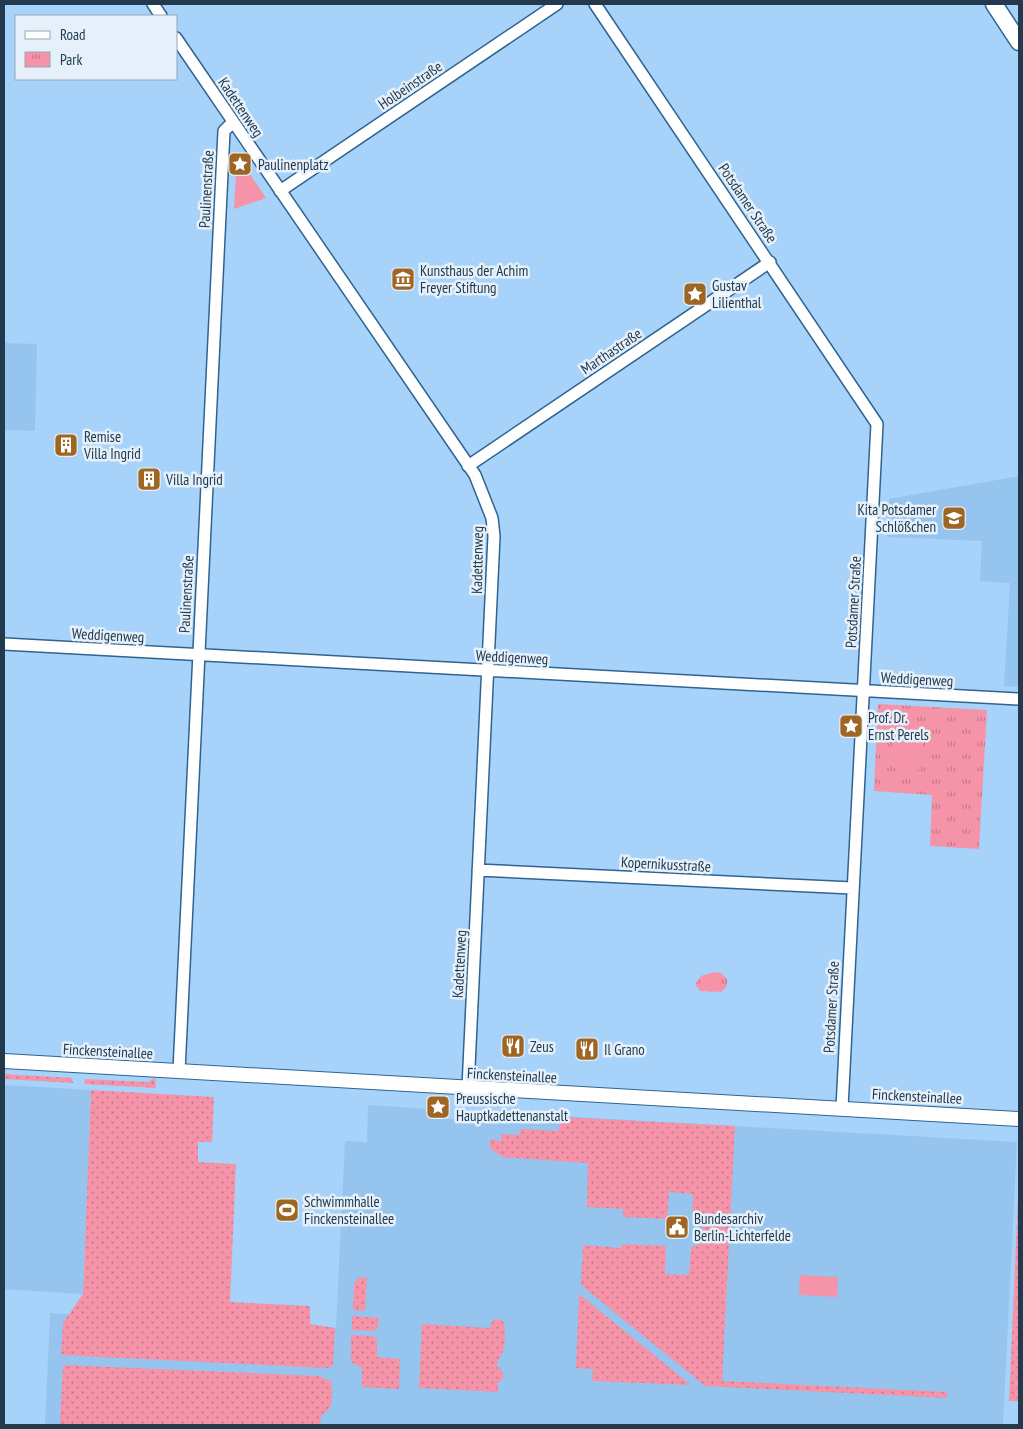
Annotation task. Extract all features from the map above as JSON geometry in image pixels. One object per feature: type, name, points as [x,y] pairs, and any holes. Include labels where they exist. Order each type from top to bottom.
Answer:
[{"type":"main road","points":[[994,4],[1019,42]]},
{"type":"street","points":[[153,4],[160,15]]},
{"type":"street","name":"Holbeinstraße","points":[[280,191],[556,4]]},
{"type":"street","name":"Potsdamer Straße","points":[[595,4],[876,419],[842,1108]]},
{"type":"street","name":"Kadettenweg","points":[[178,41],[468,466],[484,494],[492,518],[494,536],[489,671],[468,1088]]},
{"type":"street","name":"Paulinenstraße","points":[[179,1071],[224,132],[233,122]]},
{"type":"street","name":"Marthastraße","points":[[468,466],[770,262]]},
{"type":"street","name":"Weddigenweg","points":[[4,644],[1019,699]]},
{"type":"street","name":"Kopernikusstraße","points":[[478,870],[852,888]]},
{"type":"street","name":"Finckensteinallee","points":[[4,1061],[1019,1119]]},
{"type":"shaded area","points":[[4,343],[37,344],[35,431],[4,430]]},
{"type":"shaded area","name":"Kita Potsdamer Schlößchen","points":[[1019,476],[1019,687],[1004,686],[1010,583],[980,581],[982,541],[887,537],[889,499]]},
{"type":"shaded area","points":[[4,1085],[91,1090],[83,1294],[4,1289]]},
{"type":"shaded area","name":"Bundesarchiv Berlin-Lichterfelde","points":[[368,1105],[444,1110],[444,1119],[489,1120],[489,1112],[1017,1142],[1003,1425],[45,1425],[50,1313],[336,1328],[345,1141],[367,1142]]},
{"type":"green space","points":[[239,158],[266,198],[234,209],[237,159]]},
{"type":"green space","points":[[878,704],[987,710],[979,849],[930,846],[932,795],[874,791]]},
{"type":"green space","points":[[895,723],[923,725],[921,770],[892,768]]},
{"type":"green space","points":[[714,972],[721,973],[727,979],[727,986],[721,992],[700,991],[695,984],[701,976]]},
{"type":"green space","points":[[4,1074],[72,1078],[73,1083],[4,1079]]},
{"type":"green space","points":[[155,1077],[156,1088],[84,1084],[85,1079],[149,1082]]},
{"type":"green space","points":[[91,1090],[214,1097],[212,1142],[198,1142],[198,1162],[236,1164],[230,1302],[310,1306],[310,1324],[335,1328],[333,1366],[327,1368],[61,1355],[63,1323],[83,1294]]},
{"type":"green space","points":[[560,1117],[735,1126],[722,1381],[947,1392],[947,1398],[705,1386],[581,1285],[583,1245],[621,1248],[622,1244],[666,1246],[665,1274],[689,1275],[691,1247],[700,1244],[705,1235],[701,1225],[692,1221],[693,1194],[669,1192],[667,1219],[623,1217],[623,1209],[587,1207],[588,1163],[502,1157],[490,1148],[490,1139],[501,1141],[501,1134],[519,1135],[520,1129],[559,1131]]},
{"type":"green space","points":[[1019,1176],[1019,1401],[1009,1401]]},
{"type":"green space","points":[[800,1275],[838,1277],[837,1297],[799,1295]]},
{"type":"green space","points":[[360,1277],[367,1278],[365,1311],[353,1310],[354,1283]]},
{"type":"green space","points":[[579,1294],[691,1385],[592,1381],[593,1369],[576,1368]]},
{"type":"green space","points":[[352,1316],[379,1318],[377,1329],[373,1331],[352,1330]]},
{"type":"green space","points":[[493,1320],[503,1321],[505,1336],[503,1351],[497,1365],[504,1377],[498,1383],[498,1392],[419,1388],[422,1324],[490,1328]]},
{"type":"green space","points":[[351,1335],[373,1336],[377,1339],[377,1357],[400,1359],[399,1389],[362,1387],[362,1368],[351,1362]]},
{"type":"green space","points":[[63,1365],[318,1376],[331,1381],[332,1401],[329,1409],[321,1415],[320,1425],[60,1425]]},
{"type":"place","name":"Paulinenplatz","points":[[240,164]]},
{"type":"place","name":"Kunsthaus der Achim Freyer Stiftung","points":[[403,279]]},
{"type":"place","name":"Gustav Lilienthal","points":[[695,294]]},
{"type":"place","name":"Remise Villa Ingrid","points":[[66,445]]},
{"type":"place","name":"Villa Ingrid","points":[[149,479]]},
{"type":"place","name":"Kita Potsdamer Schlößchen","points":[[954,518]]},
{"type":"place","name":"Prof. Dr. Ernst Perels","points":[[851,726]]},
{"type":"place","name":"Zeus","points":[[513,1046]]},
{"type":"place","name":"Il Grano","points":[[587,1049]]},
{"type":"place","name":"Preussische Hauptkadettenanstalt","points":[[438,1107]]},
{"type":"place","name":"Schwimmhalle Finckensteinallee","points":[[287,1210]]},
{"type":"place","name":"Bundesarchiv Berlin-Lichterfelde","points":[[677,1227]]}]
